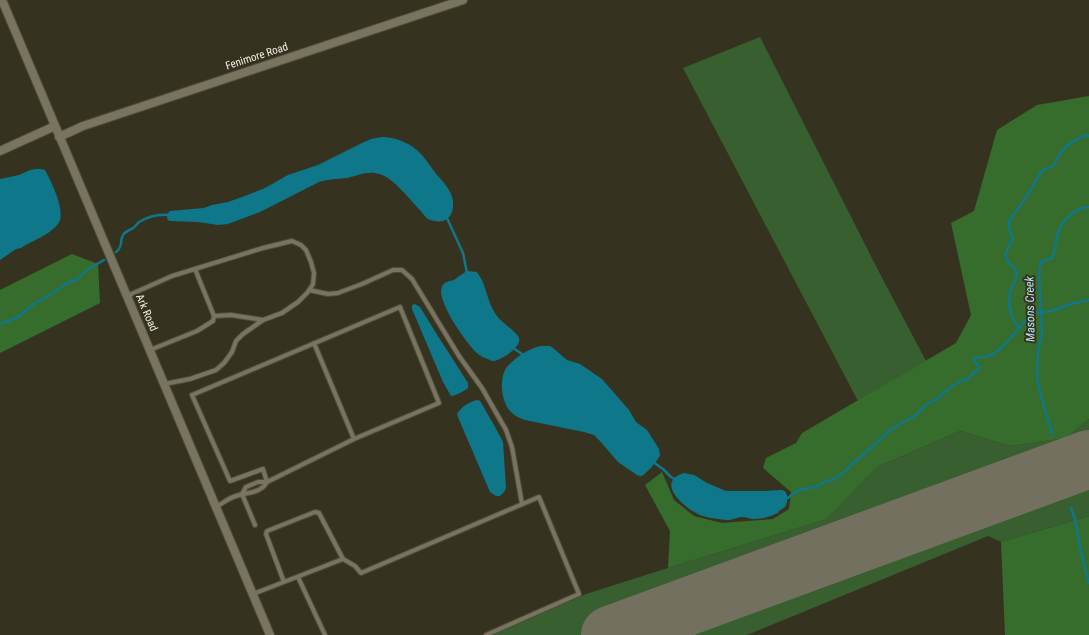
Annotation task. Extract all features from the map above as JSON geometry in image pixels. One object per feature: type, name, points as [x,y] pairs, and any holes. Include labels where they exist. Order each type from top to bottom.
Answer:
[{"type":"street","name":"Ark Road","points":[[2,0],[270,635]]},
{"type":"street","name":"Fenimore Road","points":[[60,137],[83,126],[463,0]]},
{"type":"street","points":[[0,151],[55,126]]},
{"type":"lane","points":[[126,296],[172,276],[263,248],[292,241],[301,245],[306,250],[314,273],[313,284],[298,302],[282,313],[263,320],[242,334],[236,341],[232,352],[216,370],[190,379],[164,384]]},
{"type":"lane","points":[[150,350],[197,331],[213,321],[214,316],[195,269]]},
{"type":"lane","points":[[309,290],[328,294],[338,293],[393,270],[402,270],[412,279],[459,356],[482,388],[506,430],[512,447],[522,504]]},
{"type":"lane","points":[[242,494],[246,487],[258,482],[267,482],[354,439],[439,403],[400,307],[192,395],[230,481],[262,469],[267,482]]},
{"type":"lane","points":[[214,316],[231,315],[263,320]]},
{"type":"lane","points":[[314,343],[354,439]]},
{"type":"lane","points":[[216,507],[234,496],[257,491],[264,487],[267,482]]},
{"type":"lane","points":[[242,494],[255,525]]},
{"type":"lane","points":[[284,582],[266,534],[267,531],[315,512],[319,513],[343,559],[355,566],[361,573],[539,496],[579,594],[486,635]]},
{"type":"lane","points":[[252,594],[343,559]]},
{"type":"lane","points":[[298,576],[325,635]]},
{"type":"green space","points":[[760,37],[879,272],[926,361],[858,401],[683,68]]},
{"type":"green space","points":[[1089,96],[1089,419],[1066,438],[1010,446],[960,431],[877,467],[827,519],[668,568],[670,531],[645,485],[662,472],[674,500],[694,516],[722,523],[773,519],[789,509],[791,492],[763,468],[766,458],[796,443],[802,433],[956,343],[971,315],[951,223],[974,211],[997,130],[1037,105]]},
{"type":"green space","points":[[72,254],[98,264],[100,303],[0,353],[0,290]]},
{"type":"green space","points":[[1089,419],[1089,516],[1001,542],[988,536],[747,635],[489,635],[586,594],[827,519],[877,467],[960,431],[1010,446],[1066,438]]},
{"type":"green space","points":[[1089,516],[1089,635],[1005,635],[1001,542]]},
{"type":"water","points":[[382,137],[398,140],[413,147],[444,183],[453,200],[452,212],[447,219],[443,221],[434,221],[428,219],[390,179],[379,174],[370,173],[319,182],[260,212],[228,224],[218,225],[198,222],[170,221],[168,219],[167,214],[170,211],[204,208],[228,202],[265,188],[288,175],[318,165],[371,139]]},
{"type":"water","points":[[36,169],[45,170],[51,182],[61,212],[60,219],[55,228],[51,231],[21,248],[16,249],[0,260],[0,179],[19,175]]},
{"type":"water","points":[[467,271],[477,272],[482,280],[494,312],[499,319],[515,332],[519,338],[519,342],[514,349],[506,356],[494,361],[478,354],[472,348],[452,320],[443,299],[441,291],[443,285],[454,280]]},
{"type":"water","points":[[415,304],[420,307],[468,383],[468,388],[455,395],[451,396],[443,382],[412,309],[412,305]]},
{"type":"water","points":[[541,346],[550,346],[567,360],[580,364],[602,379],[629,410],[636,422],[647,430],[659,449],[660,455],[650,469],[641,476],[637,475],[618,462],[594,435],[525,420],[517,417],[511,412],[505,403],[502,392],[502,380],[505,370],[511,362],[521,355],[531,349]]},
{"type":"water","points":[[478,400],[480,401],[503,442],[506,488],[500,496],[496,496],[490,492],[457,414],[466,405]]},
{"type":"water","points":[[684,473],[694,475],[707,483],[726,491],[785,491],[787,495],[787,502],[785,507],[778,513],[761,518],[752,519],[742,517],[727,520],[706,517],[696,513],[682,503],[672,489],[672,483],[675,477]]},
{"type":"waterway","points":[[1019,328],[1009,304],[1011,289],[1017,274],[1006,257],[1007,249],[1013,239],[1009,229],[1009,221],[1027,196],[1042,171],[1054,165],[1060,153],[1068,145],[1083,136],[1089,136]]},
{"type":"waterway","name":"Masons Creek","points":[[1052,434],[1040,392],[1037,375],[1038,353],[1042,333],[1039,276],[1040,266],[1042,261],[1052,258],[1058,232],[1064,221],[1076,211],[1089,207]]},
{"type":"waterway","points":[[116,252],[121,245],[124,234],[134,228],[139,222],[154,216],[169,215]]},
{"type":"waterway","points":[[446,216],[463,253],[467,273]]},
{"type":"waterway","points":[[0,324],[18,317],[34,304],[69,282],[78,279],[85,271],[104,260]]},
{"type":"waterway","points":[[785,500],[797,491],[818,486],[826,481],[833,480],[849,468],[852,463],[861,457],[890,430],[916,415],[924,406],[938,398],[952,386],[960,381],[967,380],[979,369],[974,358],[994,354],[1030,316],[1036,313],[1051,311],[1089,300]]},
{"type":"waterway","points":[[513,348],[525,356]]},
{"type":"waterway","points":[[653,462],[676,480]]},
{"type":"waterway","name":"Masons Creek","points":[[1071,508],[1075,519],[1080,548],[1089,583]]},
{"type":"runway","points":[[610,635],[1089,459]]}]
